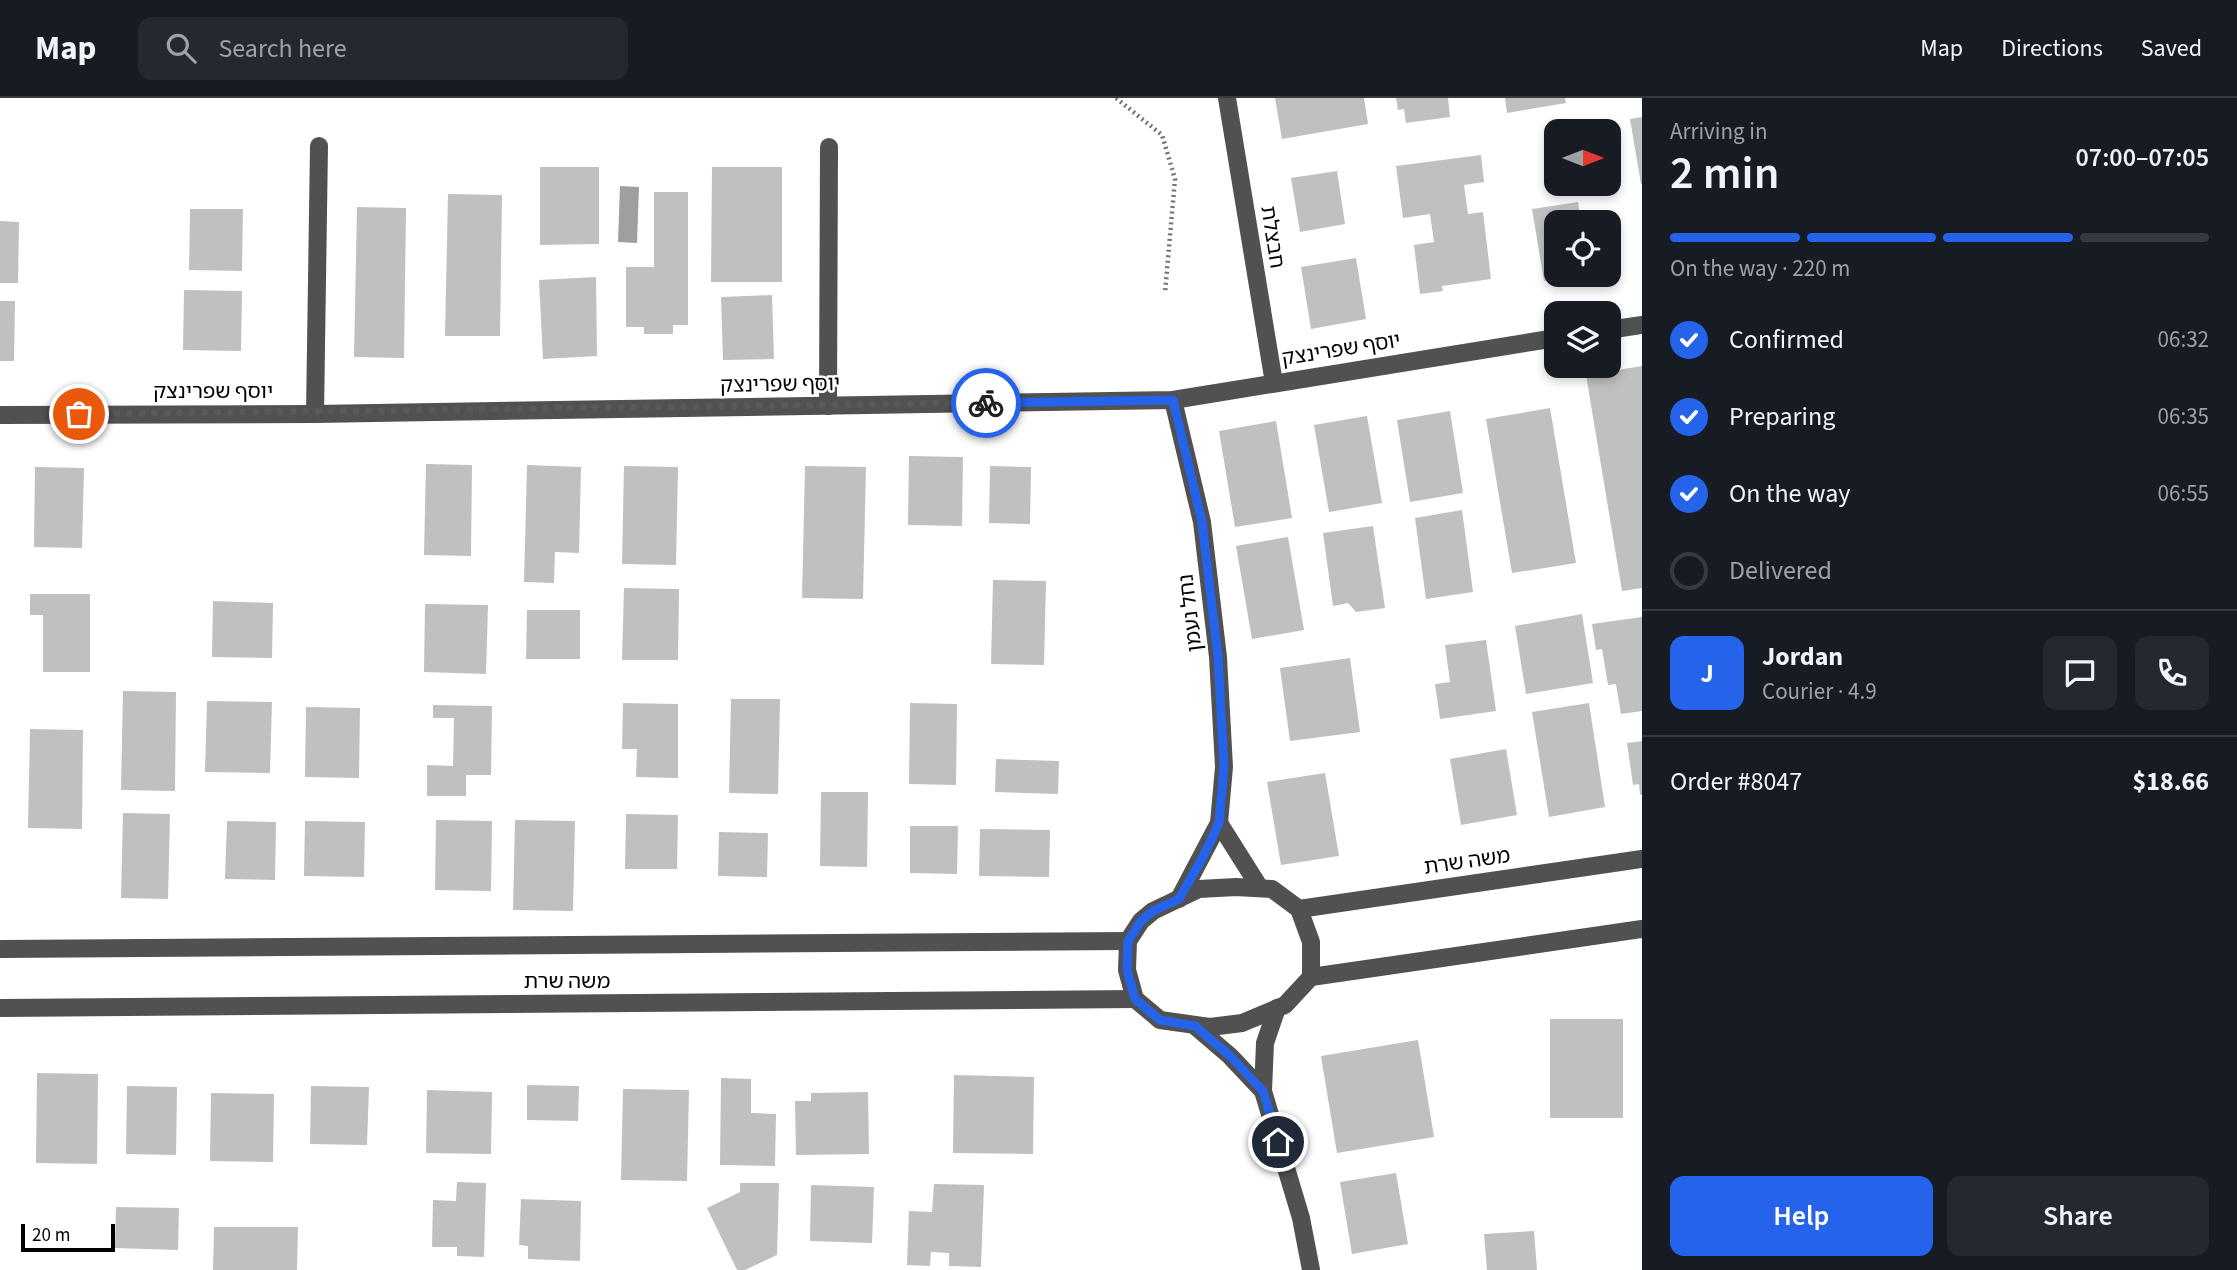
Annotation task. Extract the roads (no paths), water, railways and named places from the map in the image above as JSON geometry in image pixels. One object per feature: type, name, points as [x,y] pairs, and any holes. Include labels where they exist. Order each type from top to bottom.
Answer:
[{"type":"street","name":"חבצלת","points":[[1227,98],[1274,383]]},
{"type":"street","points":[[314,414],[319,146]]},
{"type":"street","points":[[828,405],[829,147]]},
{"type":"street","points":[[1621,328],[1642,325]]},
{"type":"street","name":"יוסף שפרינצק","points":[[0,415],[314,414],[1173,400],[1544,340]]},
{"type":"street","name":"נחל נעמן","points":[[1173,400],[1202,522],[1218,657],[1224,767],[1219,823],[1179,899]]},
{"type":"street","points":[[1219,823],[1260,888]]},
{"type":"street","name":"משה שרת","points":[[1299,909],[1642,859]]},
{"type":"street","points":[[1311,977],[1311,942],[1299,909],[1272,889],[1199,889],[1153,911],[1141,921],[1128,941],[1127,970],[1135,999],[1160,1020],[1195,1026],[1242,1023],[1285,1005],[1311,977],[1642,929]]},
{"type":"street","name":"משה שרת","points":[[0,949],[1128,941]]},
{"type":"street","name":"משה שרת","points":[[0,1009],[1135,999]]},
{"type":"street","points":[[1277,1008],[1265,1043],[1263,1091],[1301,1218],[1311,1270]]},
{"type":"street","points":[[1195,1026],[1230,1056],[1263,1091]]}]
